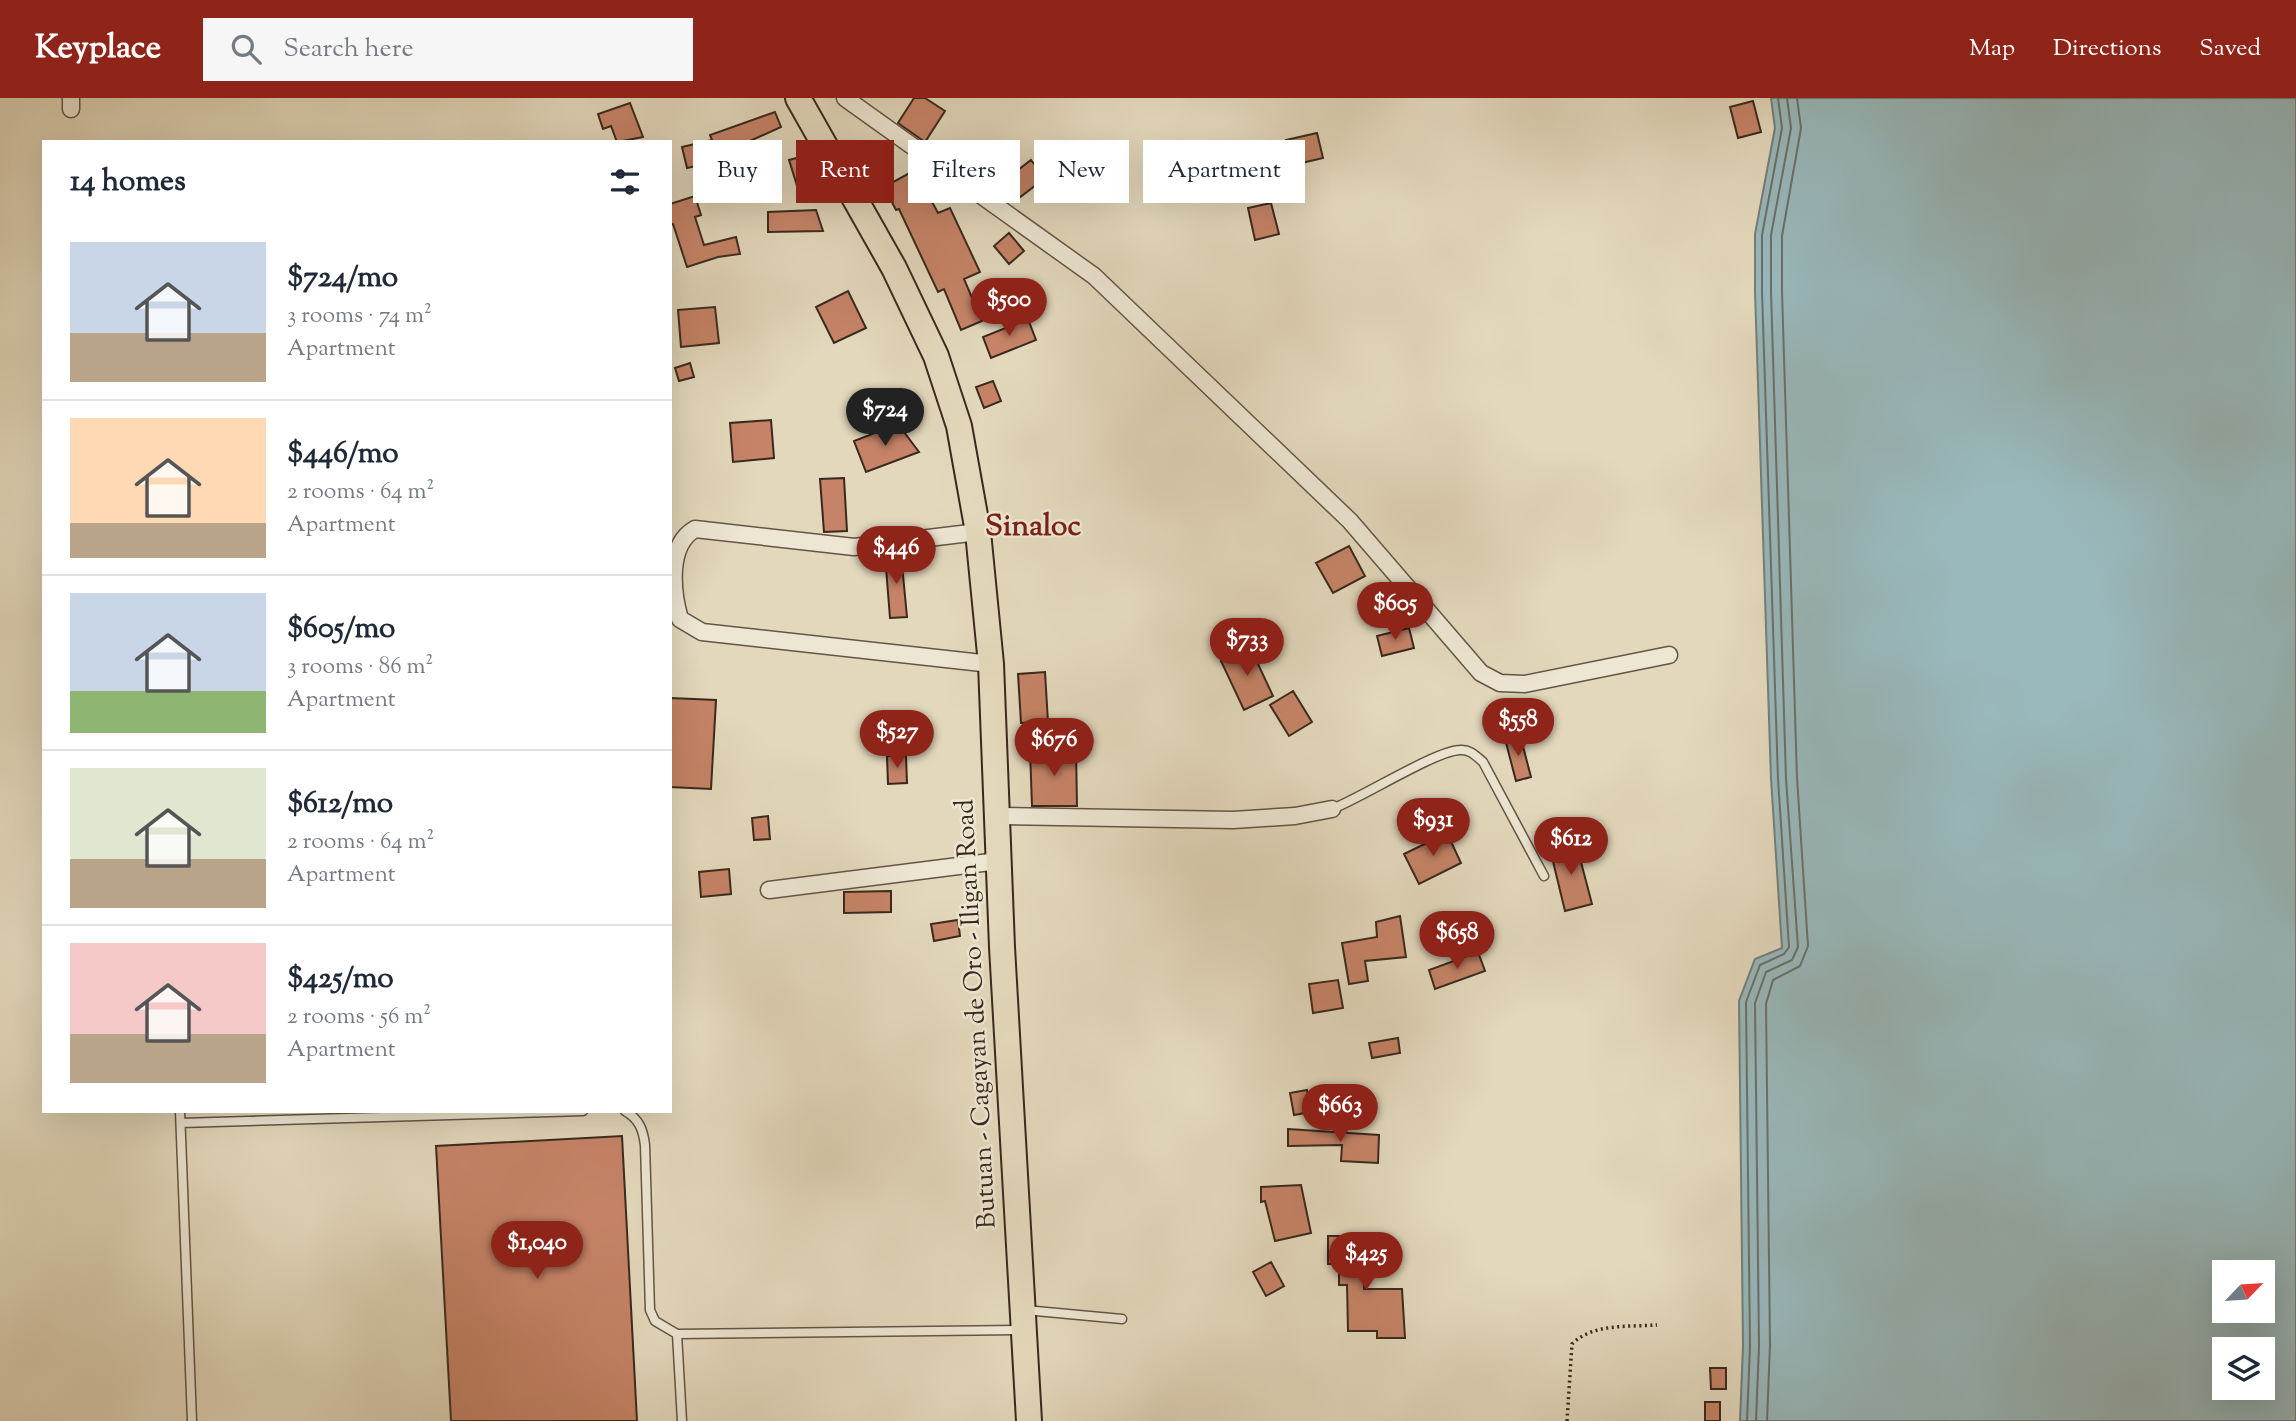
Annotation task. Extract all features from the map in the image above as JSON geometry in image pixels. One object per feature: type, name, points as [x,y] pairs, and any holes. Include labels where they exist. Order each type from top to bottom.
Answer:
[{"type":"highway","name":"Butuan - Cagayan de Oro - Iligan Road","points":[[798,98],[894,268],[936,356],[959,426],[978,532],[991,664],[998,861],[1029,1421]]},
{"type":"street","points":[[845,98],[1094,276],[1350,521],[1481,673],[1500,683],[1525,684],[1669,655]]},
{"type":"street","points":[[978,532],[854,547],[695,529],[686,534],[677,551],[674,574],[675,603],[680,619],[702,632],[991,664]]},
{"type":"street","points":[[996,816],[1233,820],[1295,816],[1332,809]]},
{"type":"street","points":[[769,890],[998,861]]},
{"type":"lane","points":[[1332,809],[1363,797],[1444,753],[1461,750],[1473,752],[1483,762],[1544,876]]},
{"type":"lane","points":[[180,1113],[192,1421]]},
{"type":"lane","points":[[181,1123],[525,1113]]},
{"type":"lane","points":[[629,1113],[634,1116],[642,1129],[645,1145],[650,1310],[655,1321],[677,1334],[1023,1320],[1122,1319]]},
{"type":"lane","points":[[677,1334],[682,1421]]},
{"type":"path","points":[[1567,1421],[1572,1344],[1581,1335],[1598,1329],[1657,1325]]},
{"type":"water","points":[[1771,98],[2296,98],[2296,1421],[1740,1421],[1743,1346],[1739,1001],[1755,959],[1782,948],[1771,779],[1755,234],[1775,128]]},
{"type":"building","points":[[914,98],[925,98],[945,111],[926,140],[922,140],[898,123]]},
{"type":"building","points":[[1753,101],[1761,132],[1738,138],[1730,107]]},
{"type":"building","points":[[630,103],[643,137],[616,140],[611,126],[603,129],[598,114]]},
{"type":"building","points":[[775,112],[781,127],[752,140],[712,140],[710,135]]},
{"type":"building","points":[[1317,133],[1323,158],[1305,162],[1305,140],[1286,140]]},
{"type":"building","points":[[693,144],[693,167],[687,168],[682,147]]},
{"type":"building","points":[[796,158],[796,182],[789,160]]},
{"type":"building","points":[[1031,160],[1034,164],[1034,186],[1020,197],[1020,168]]},
{"type":"building","points":[[908,174],[908,203],[933,203],[938,213],[950,208],[980,272],[964,279],[982,321],[961,330],[944,289],[938,292],[899,209],[896,210],[892,203],[894,182]]},
{"type":"building","points":[[693,197],[693,203],[697,203],[701,215],[695,217],[704,245],[736,237],[740,254],[718,257],[687,267],[672,224],[672,203]]},
{"type":"building","points":[[1271,203],[1279,234],[1255,240],[1248,208]]},
{"type":"building","points":[[816,210],[823,231],[768,232],[768,212]]},
{"type":"building","points":[[1009,233],[1024,251],[1009,264],[994,246]]},
{"type":"building","points":[[848,291],[866,328],[834,343],[816,307]]},
{"type":"building","points":[[715,307],[719,343],[681,347],[678,310]]},
{"type":"building","points":[[1028,319],[1036,340],[991,358],[983,337]]},
{"type":"building","points":[[690,363],[694,377],[679,381],[675,368]]},
{"type":"building","points":[[993,381],[1001,401],[984,408],[976,387]]},
{"type":"building","points":[[771,420],[774,458],[733,462],[730,423]]},
{"type":"building","points":[[898,424],[919,452],[866,472],[854,441]]},
{"type":"building","points":[[844,478],[847,531],[824,532],[820,479]]},
{"type":"building","points":[[1349,546],[1365,576],[1333,593],[1316,563]]},
{"type":"building","points":[[901,554],[907,617],[890,618],[885,555]]},
{"type":"building","points":[[1409,628],[1414,648],[1382,656],[1377,636]]},
{"type":"building","points":[[1250,647],[1273,696],[1244,710],[1221,661]]},
{"type":"building","points":[[1045,672],[1048,722],[1021,723],[1018,674]]},
{"type":"building","points":[[1293,691],[1312,722],[1289,736],[1270,705]]},
{"type":"building","points":[[672,698],[716,700],[711,789],[672,787]]},
{"type":"building","points":[[1520,735],[1531,777],[1516,781],[1505,739]]},
{"type":"building","points":[[1076,749],[1077,806],[1032,806],[1030,750]]},
{"type":"building","points":[[887,756],[906,756],[907,783],[888,784]]},
{"type":"building","points":[[768,816],[770,839],[754,840],[752,818]]},
{"type":"building","points":[[1447,833],[1461,863],[1419,884],[1404,854]]},
{"type":"building","points":[[1576,843],[1592,904],[1565,911],[1550,849]]},
{"type":"building","points":[[729,869],[731,894],[701,897],[699,872]]},
{"type":"building","points":[[891,891],[891,912],[844,913],[844,892]]},
{"type":"building","points":[[1400,916],[1406,957],[1365,961],[1368,981],[1349,984],[1342,943],[1377,937],[1376,922]]},
{"type":"building","points":[[958,920],[960,936],[934,941],[931,924]]},
{"type":"building","points":[[1478,952],[1485,971],[1435,989],[1429,970]]},
{"type":"building","points":[[1338,980],[1343,1008],[1313,1013],[1309,984]]},
{"type":"building","points":[[1398,1038],[1400,1053],[1372,1058],[1369,1043]]},
{"type":"building","points":[[1307,1090],[1311,1112],[1294,1115],[1290,1093]]},
{"type":"building","points":[[1288,1129],[1379,1135],[1378,1163],[1341,1161],[1342,1145],[1288,1146]]},
{"type":"building","points":[[622,1136],[637,1421],[451,1421],[436,1146]]},
{"type":"building","points":[[1301,1185],[1311,1233],[1275,1241],[1265,1201],[1261,1202],[1261,1187]]},
{"type":"building","points":[[1328,1236],[1364,1236],[1364,1289],[1402,1289],[1405,1338],[1377,1338],[1377,1331],[1348,1331],[1347,1285],[1339,1285],[1339,1264],[1328,1264]]},
{"type":"building","points":[[1271,1262],[1284,1286],[1266,1296],[1253,1272]]},
{"type":"building","points":[[1710,1368],[1726,1368],[1726,1389],[1711,1389]]},
{"type":"building","points":[[1705,1402],[1720,1402],[1720,1421],[1705,1421]]},
{"type":"district","name":"Sinaloc","points":[[1033,527]]}]
